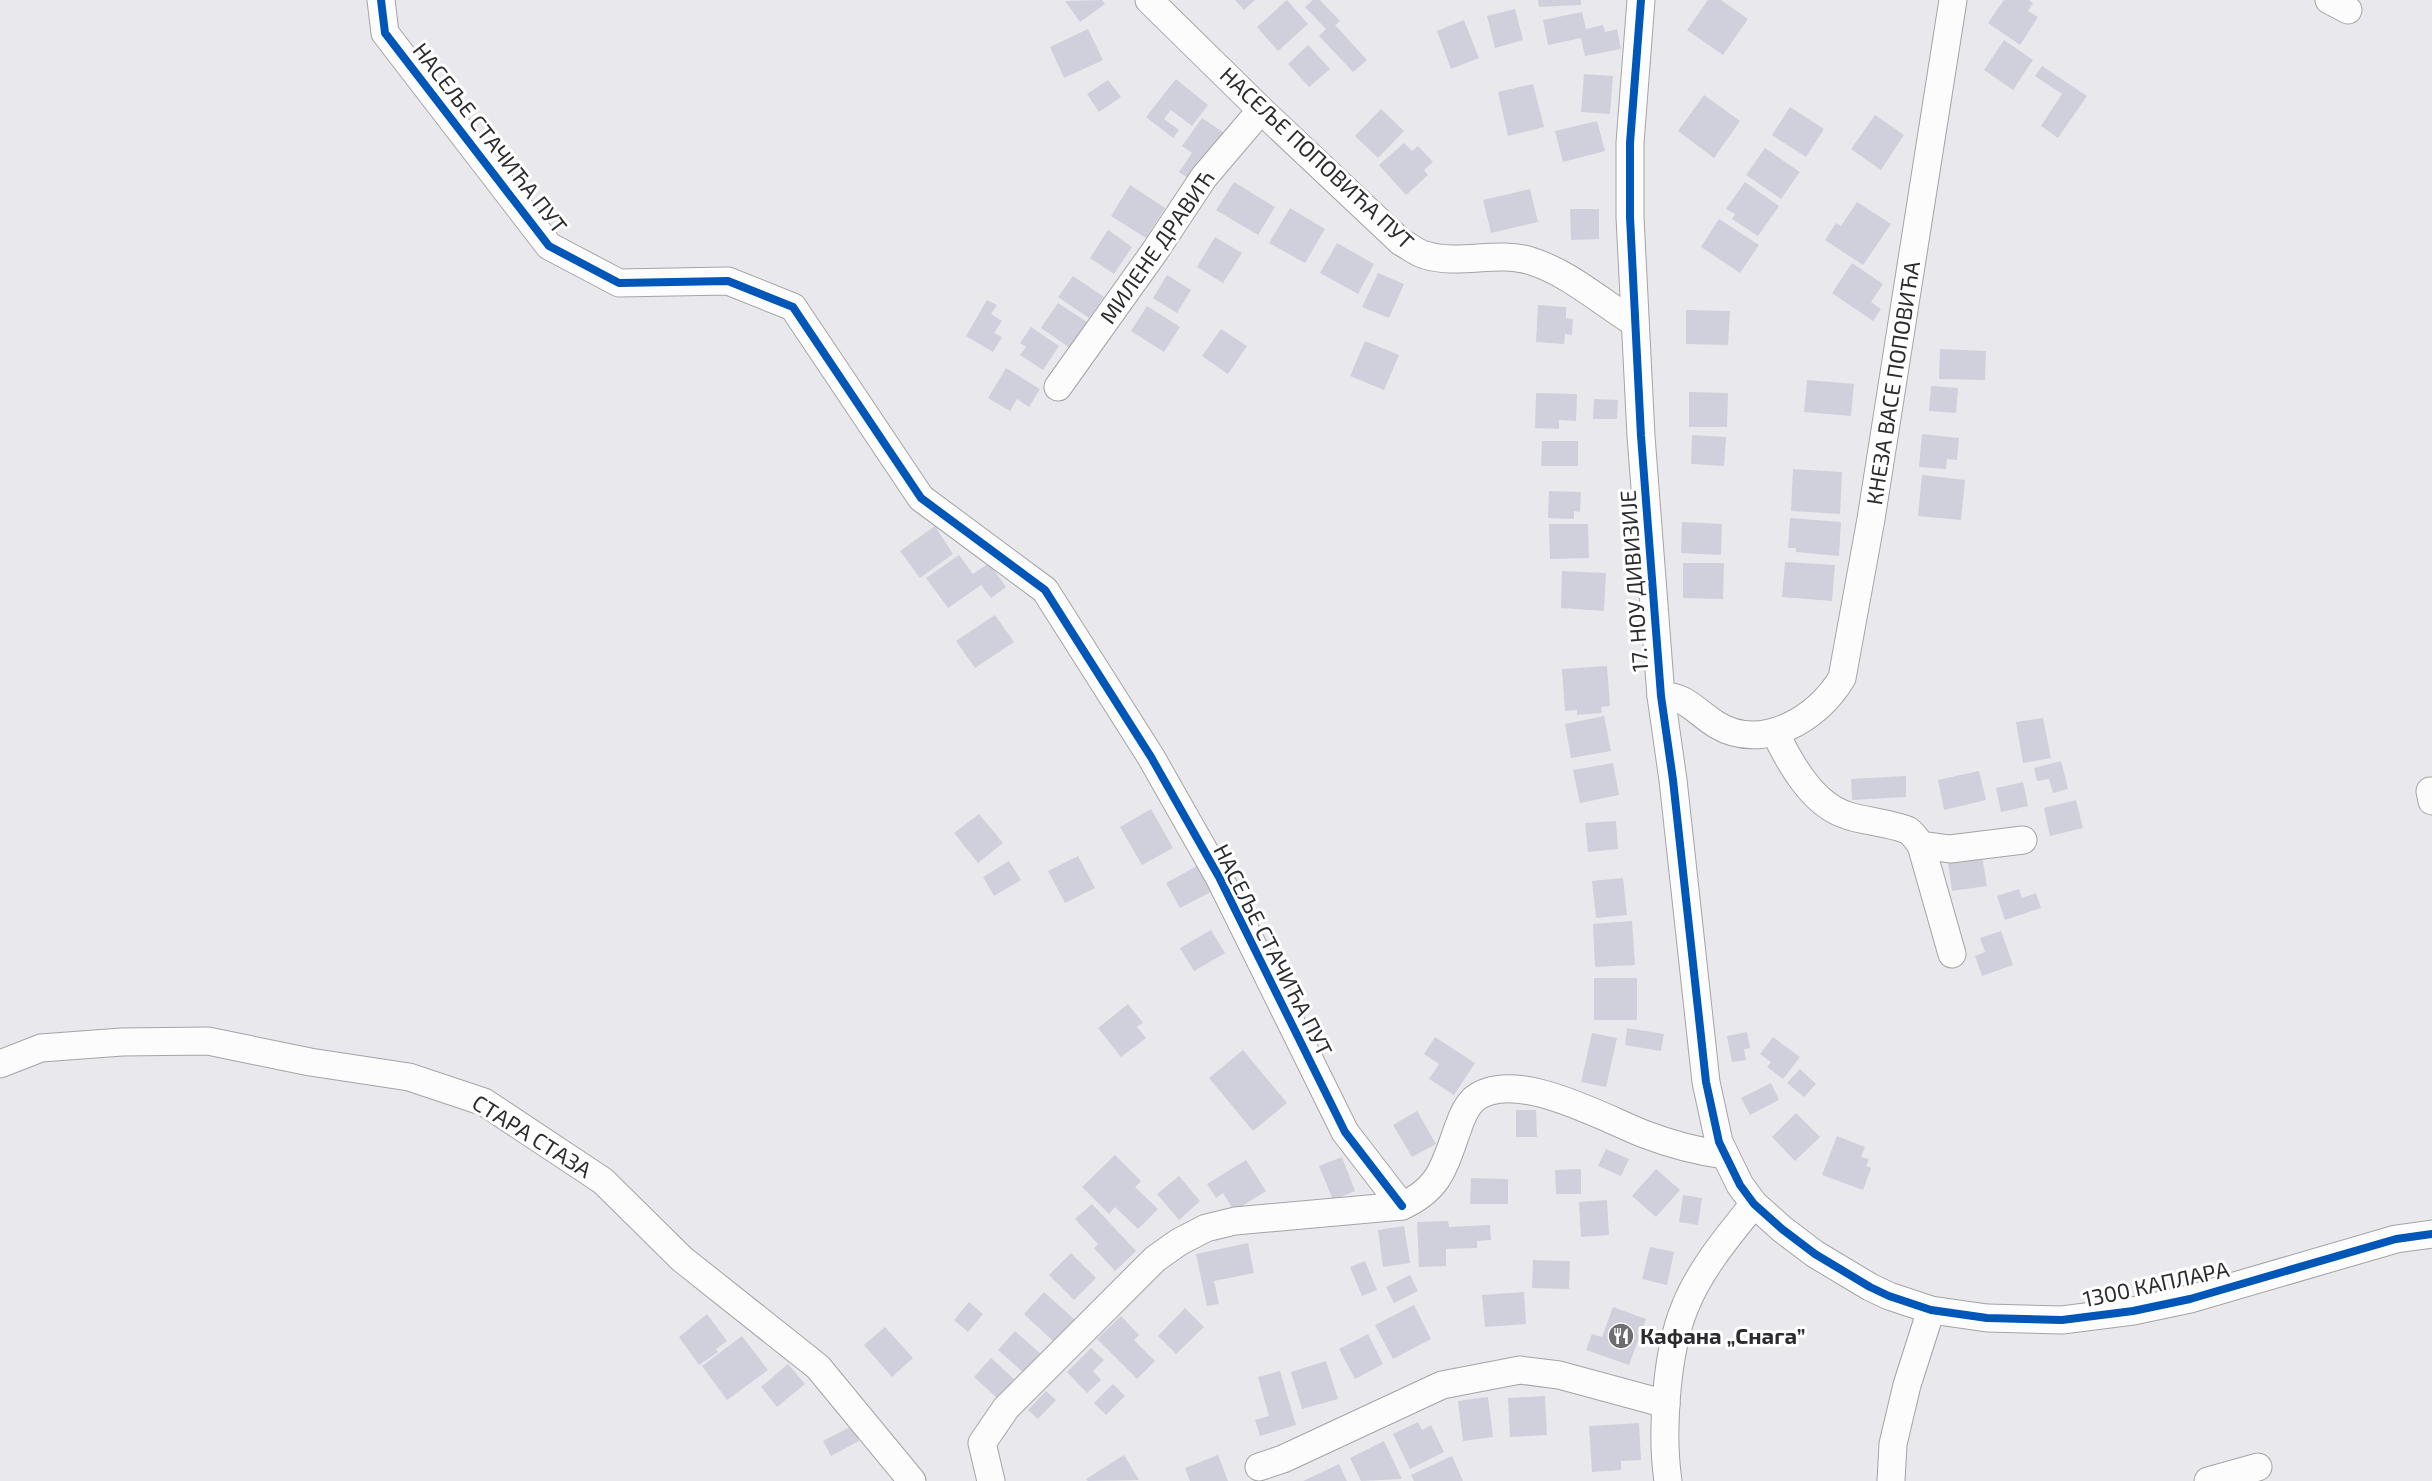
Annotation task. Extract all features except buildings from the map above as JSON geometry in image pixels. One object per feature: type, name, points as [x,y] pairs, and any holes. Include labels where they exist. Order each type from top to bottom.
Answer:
[{"type":"street","name":"НАСЕЉЕ СТАЧИЋА ПУТ","points":[[381,0],[385,33],[549,246],[619,283],[729,281],[793,308],[921,498],[1045,590],[1151,757],[1219,877],[1345,1132],[1402,1206]]},
{"type":"street","name":"НАСЕЉЕ ПОПОВИЋА ПУТ","points":[[1149,0],[1401,242],[1423,255],[1453,260],[1503,258],[1532,261],[1560,274],[1635,323]]},
{"type":"street","name":"17. НОУ ДИВИЗИЈЕ","points":[[1641,0],[1630,143],[1630,217],[1641,436],[1661,696],[1673,780],[1706,1082],[1714,1126],[1724,1155]]},
{"type":"street","name":"КНЕЗА ВАСЕ ПОПОВИЋА","points":[[1775,732],[1789,726],[1817,706],[1838,685],[1844,672],[1873,507],[1953,0]]},
{"type":"street","name":"МИЛЕНЕ ДРАВИЋ","points":[[1058,387],[1155,251],[1204,177],[1261,110]]},
{"type":"street","name":"17. НОУ ДИВИЗИЈЕ","points":[[1661,696],[1683,700],[1715,724],[1736,733],[1757,735],[1775,732]]},
{"type":"street","points":[[1775,732],[1788,761],[1799,776],[1826,803],[1843,814],[1910,832],[1921,845],[1952,954]]},
{"type":"street","points":[[1921,845],[1950,849],[2023,840]]},
{"type":"street","name":"СТАРА СТАЗА","points":[[0,1064],[41,1048],[122,1042],[208,1041],[310,1062],[410,1077],[484,1102],[603,1181],[682,1259],[818,1367],[912,1481]]},
{"type":"street","points":[[991,1481],[982,1443],[1006,1408],[1155,1259],[1179,1242],[1206,1228],[1235,1221],[1402,1206],[1429,1191],[1442,1171],[1462,1117],[1473,1101],[1488,1091],[1506,1087],[1533,1090],[1668,1143],[1724,1155]]},
{"type":"street","name":"1300 КАПЛАРА","points":[[1724,1155],[1740,1185],[1754,1203],[1798,1241],[1851,1276],[1889,1296],[1931,1310],[2013,1320],[2062,1320],[2109,1316],[2190,1299],[2396,1239],[2432,1234]]},
{"type":"street","points":[[1668,1481],[1665,1462],[1666,1404],[1678,1328],[1685,1306],[1727,1238],[1754,1203]]},
{"type":"street","points":[[1892,1481],[1893,1444],[1907,1385],[1931,1310]]},
{"type":"street","points":[[1259,1467],[1283,1460],[1442,1385],[1520,1370],[1558,1375],[1666,1404]]},
{"type":"street","points":[[2208,1481],[2258,1467]]},
{"type":"cycle path","points":[[381,0],[385,33],[549,246],[619,283],[728,281],[793,307],[921,498],[1045,590],[1151,757],[1219,877],[1345,1132],[1402,1206]]},
{"type":"cycle path","points":[[1641,0],[1630,143],[1630,217],[1641,436],[1661,696],[1673,780],[1706,1082],[1719,1142],[1740,1185],[1754,1204],[1782,1229],[1815,1254],[1870,1287],[1931,1310],[1987,1318],[2062,1320],[2133,1311],[2190,1299],[2396,1239],[2432,1234]]},
{"type":"place","name":"Кафана „Снага”","points":[[1621,1336]]}]
